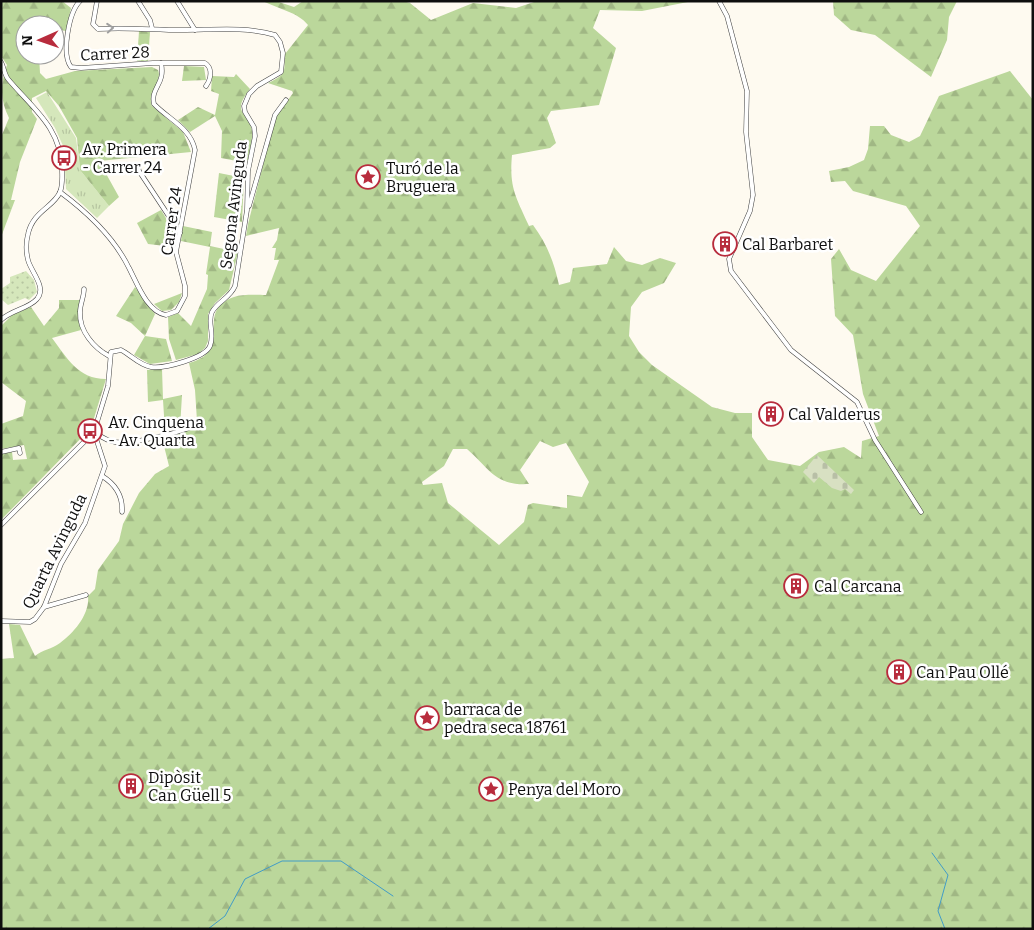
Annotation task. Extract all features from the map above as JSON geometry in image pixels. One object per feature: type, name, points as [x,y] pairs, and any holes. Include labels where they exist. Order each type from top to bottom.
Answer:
[{"type":"street","name":"Carrer 28","points":[[80,1],[72,11],[69,25],[67,61],[71,67],[205,63],[210,70],[209,81],[206,86]]},
{"type":"street","name":"Segona Avinguda","points":[[97,1],[93,24],[98,29],[236,29],[269,33],[278,38],[284,57],[281,72],[257,86],[249,94],[244,106],[255,131],[248,176],[247,210],[235,286],[232,294],[212,313],[210,320],[212,339],[207,351],[191,359],[156,367],[144,365],[120,350],[114,350],[110,356]]},
{"type":"street","points":[[138,1],[150,20],[152,28]]},
{"type":"street","points":[[177,1],[195,30]]},
{"type":"street","points":[[719,1],[727,16],[747,91],[746,132],[752,183],[752,206],[731,254],[729,265],[735,278],[795,354],[821,371],[857,402],[875,440],[921,512]]},
{"type":"street","points":[[1,62],[8,79],[34,105],[50,128],[61,158],[60,192],[33,220],[27,236],[28,260],[40,285],[40,294],[34,301],[10,313],[1,320]]},
{"type":"street","name":"Carrer 24","points":[[60,192],[84,210],[100,227],[128,265],[135,283],[155,310],[163,314],[175,313],[185,296],[185,286],[176,257],[195,150],[192,141],[182,126],[154,104],[154,94],[163,77],[161,63]]},
{"type":"street","points":[[247,210],[273,119],[278,109],[286,100]]},
{"type":"street","points":[[138,165],[139,171],[180,233]]},
{"type":"street","points":[[1,525],[94,432],[111,374],[110,356],[94,345],[82,325],[80,312],[84,289]]},
{"type":"street","points":[[94,432],[110,441],[121,443],[183,431],[198,424]]},
{"type":"street","name":"Quarta Avinguda","points":[[1,621],[32,622],[44,606],[61,564],[85,523],[102,476],[104,461],[94,432]]},
{"type":"street","points":[[1,452],[19,448],[20,453]]},
{"type":"street","points":[[102,476],[114,486],[122,502],[122,512]]},
{"type":"street","points":[[44,606],[86,595]]},
{"type":"green space","points":[[1,1],[62,1],[71,8],[66,31],[65,15],[15,15],[15,65],[40,65],[40,73],[46,79],[75,71],[152,67],[158,70],[159,74],[152,96],[152,106],[183,132],[191,152],[99,161],[119,197],[109,206],[80,170],[77,138],[59,106],[46,91],[32,98],[32,112],[37,119],[20,162],[11,200],[15,200],[1,237],[1,137],[9,118],[2,92],[7,65],[1,56]]},
{"type":"green space","points":[[263,1],[276,1],[294,7],[303,1],[403,1],[410,3],[431,20],[473,3],[516,8],[537,1],[693,1],[642,11],[600,10],[593,28],[616,48],[599,105],[551,111],[547,118],[556,143],[550,148],[512,155],[511,166],[514,192],[529,226],[533,225],[546,246],[559,285],[570,282],[573,268],[607,264],[614,247],[626,261],[642,265],[660,258],[676,263],[664,283],[642,292],[631,307],[629,336],[639,352],[652,365],[712,407],[735,413],[752,413],[752,437],[768,460],[800,466],[819,452],[844,447],[861,458],[862,441],[879,436],[863,394],[853,335],[835,316],[831,259],[839,249],[851,270],[876,281],[920,226],[906,206],[853,191],[845,181],[831,182],[829,171],[849,167],[864,160],[868,149],[870,126],[884,126],[891,135],[909,142],[920,136],[939,96],[1010,71],[1033,100],[1033,929],[1,929],[1,659],[14,658],[9,624],[20,625],[35,656],[60,643],[71,634],[80,622],[86,610],[88,596],[95,589],[98,570],[119,541],[123,524],[139,493],[155,474],[169,466],[162,438],[180,434],[200,424],[197,421],[195,390],[189,363],[203,357],[210,349],[213,340],[216,312],[222,304],[234,297],[266,295],[279,260],[274,260],[276,248],[272,248],[277,240],[279,228],[246,236],[275,118],[293,93],[268,83],[281,75],[284,69],[285,54],[308,25],[299,17]],"holes":[[[540,441],[553,447],[566,443],[589,482],[582,497],[567,495],[567,508],[533,503],[528,505],[524,522],[499,545],[448,503],[442,483],[423,485],[422,482],[444,466],[453,449],[467,449],[494,475],[501,479],[518,484],[529,484],[520,470]]]},
{"type":"green space","points":[[833,1],[957,1],[949,17],[947,40],[931,77],[875,35],[851,30],[834,15]]},
{"type":"green space","points":[[139,31],[150,32],[148,61],[137,61]]},
{"type":"green space","points":[[184,66],[204,67],[206,80],[182,81]]},
{"type":"green space","points":[[236,74],[250,89],[241,103],[242,112],[248,120],[252,131],[247,163],[221,158],[222,131],[215,116],[190,132],[178,120],[198,107],[215,115],[219,94],[211,91],[212,76],[234,77]]},
{"type":"green space","points":[[47,92],[76,138],[80,170],[109,206],[97,218],[66,189],[64,148],[55,128],[36,98]]},
{"type":"green space","points":[[219,173],[244,178],[242,222],[214,217]]},
{"type":"green space","points":[[161,210],[174,231],[174,247],[148,244],[137,223]]},
{"type":"green space","points":[[183,226],[212,232],[210,246],[238,252],[229,290],[215,303],[208,314],[208,341],[205,348],[198,354],[176,360],[169,339],[168,317],[178,313],[191,326],[207,289],[208,275],[206,274],[210,247],[181,241]]},
{"type":"green space","points":[[26,271],[34,280],[37,292],[29,300],[25,298],[8,305],[1,299],[1,289],[10,283],[10,277]]},
{"type":"green space","points":[[135,287],[155,314],[145,336],[131,323],[116,316]]},
{"type":"green space","points":[[182,293],[179,302],[171,310],[162,311],[154,304]]},
{"type":"green space","points":[[59,300],[80,300],[78,315],[81,330],[52,338],[74,366],[88,375],[106,379],[91,428],[1,520],[1,454],[12,452],[13,460],[27,459],[24,445],[1,449],[1,424],[23,416],[26,401],[1,382],[1,326],[12,315],[31,307],[44,326],[59,308]]},
{"type":"green space","points":[[145,336],[166,339],[172,361],[150,364],[134,355]]},
{"type":"green space","points":[[162,369],[163,399],[182,395],[180,428],[165,431],[163,400],[148,402],[147,370]]},
{"type":"green space","points":[[817,455],[854,490],[851,494],[845,489],[841,491],[832,488],[819,477],[814,483],[803,472]]},
{"type":"waterway","points":[[932,853],[948,875],[938,911],[945,929]]},
{"type":"waterway","points":[[208,929],[225,916],[245,879],[282,861],[341,861],[393,896]]},
{"type":"place","name":"Av. Primera - Carrer 24","points":[[64,158]]},
{"type":"place","name":"Turó de la Bruguera","points":[[368,177]]},
{"type":"place","name":"Cal Barbaret","points":[[725,244]]},
{"type":"place","name":"Cal Valderus","points":[[771,414]]},
{"type":"place","name":"Av. Cinquena - Av. Quarta","points":[[90,431]]},
{"type":"place","name":"Cal Carcana","points":[[796,586]]},
{"type":"place","name":"Can Pau Ollé","points":[[899,672]]},
{"type":"place","name":"barraca de pedra seca 18761","points":[[427,718]]},
{"type":"place","name":"Dipòsit Can Güell 5","points":[[131,786]]},
{"type":"place","name":"Penya del Moro","points":[[491,789]]}]
